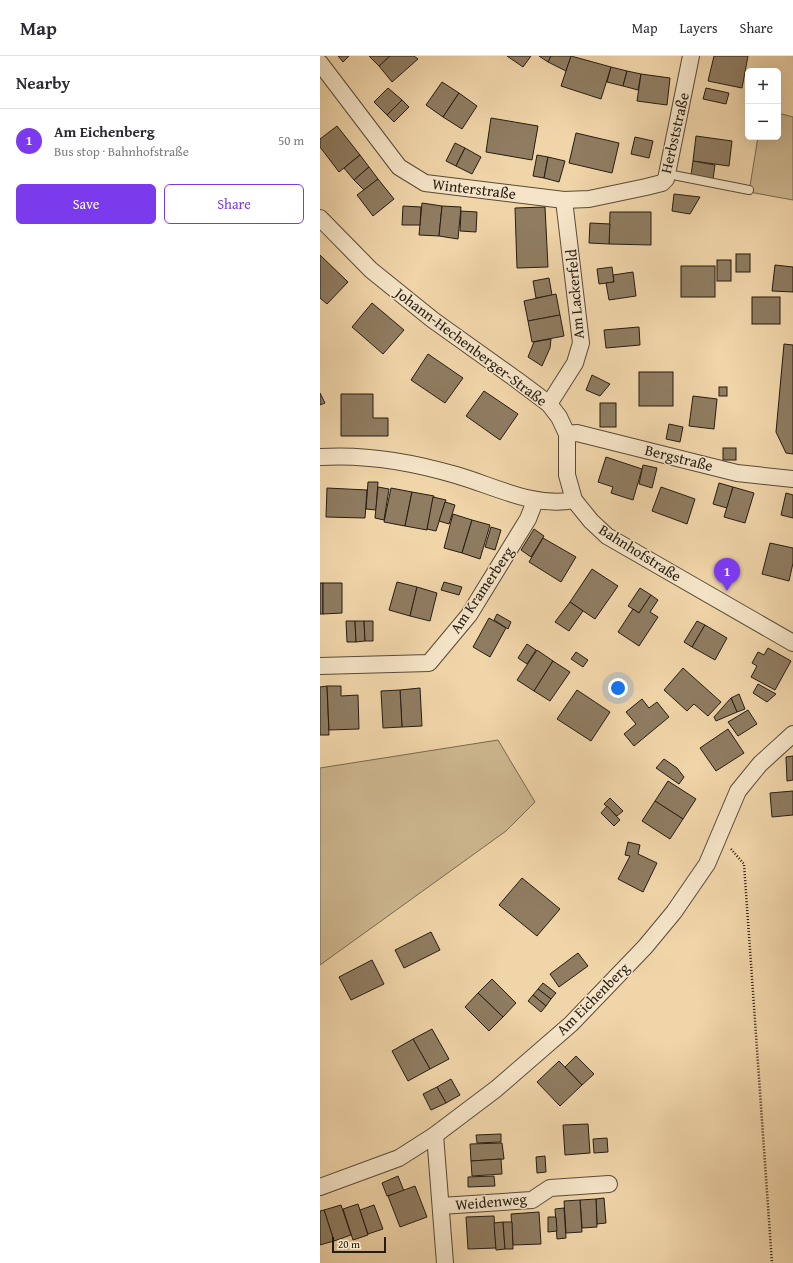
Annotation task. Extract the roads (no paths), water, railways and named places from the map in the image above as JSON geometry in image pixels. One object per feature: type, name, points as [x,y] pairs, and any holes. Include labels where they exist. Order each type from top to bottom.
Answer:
[{"type":"street","name":"Herbststraße","points":[[564,200],[589,199],[662,183],[668,174],[691,56]]},
{"type":"street","name":"Winterstraße","points":[[320,63],[399,167],[425,182],[564,200]]},
{"type":"street","name":"Am Lackerfeld","points":[[548,404],[575,363],[581,343],[564,200]]},
{"type":"street","name":"Johann-Hechenberger-Straße","points":[[320,218],[371,270],[433,320],[540,396],[548,404],[559,417],[567,434],[567,475],[574,500]]},
{"type":"street","name":"Bergstraße","points":[[567,434],[577,433],[737,473],[793,479]]},
{"type":"street","points":[[320,457],[380,458],[455,474],[535,500],[566,502],[574,500]]},
{"type":"street","name":"Am Kramerberg","points":[[320,666],[429,663],[469,615],[528,519],[535,500]]},
{"type":"street","name":"Bahnhofstraße","points":[[574,500],[590,521],[608,536],[793,643]]},
{"type":"street","name":"Am Eichenberg","points":[[320,1187],[398,1158],[435,1135],[496,1089],[571,1024],[640,952],[682,900],[707,864],[738,791],[760,764],[793,734]]},
{"type":"street","points":[[435,1135],[445,1263]]},
{"type":"street","name":"Weidenweg","points":[[441,1206],[532,1200],[550,1188],[609,1184]]},
{"type":"lane","points":[[668,174],[749,190]]},
{"type":"place","name":"Am Eichenberg","points":[[727,591]]}]
